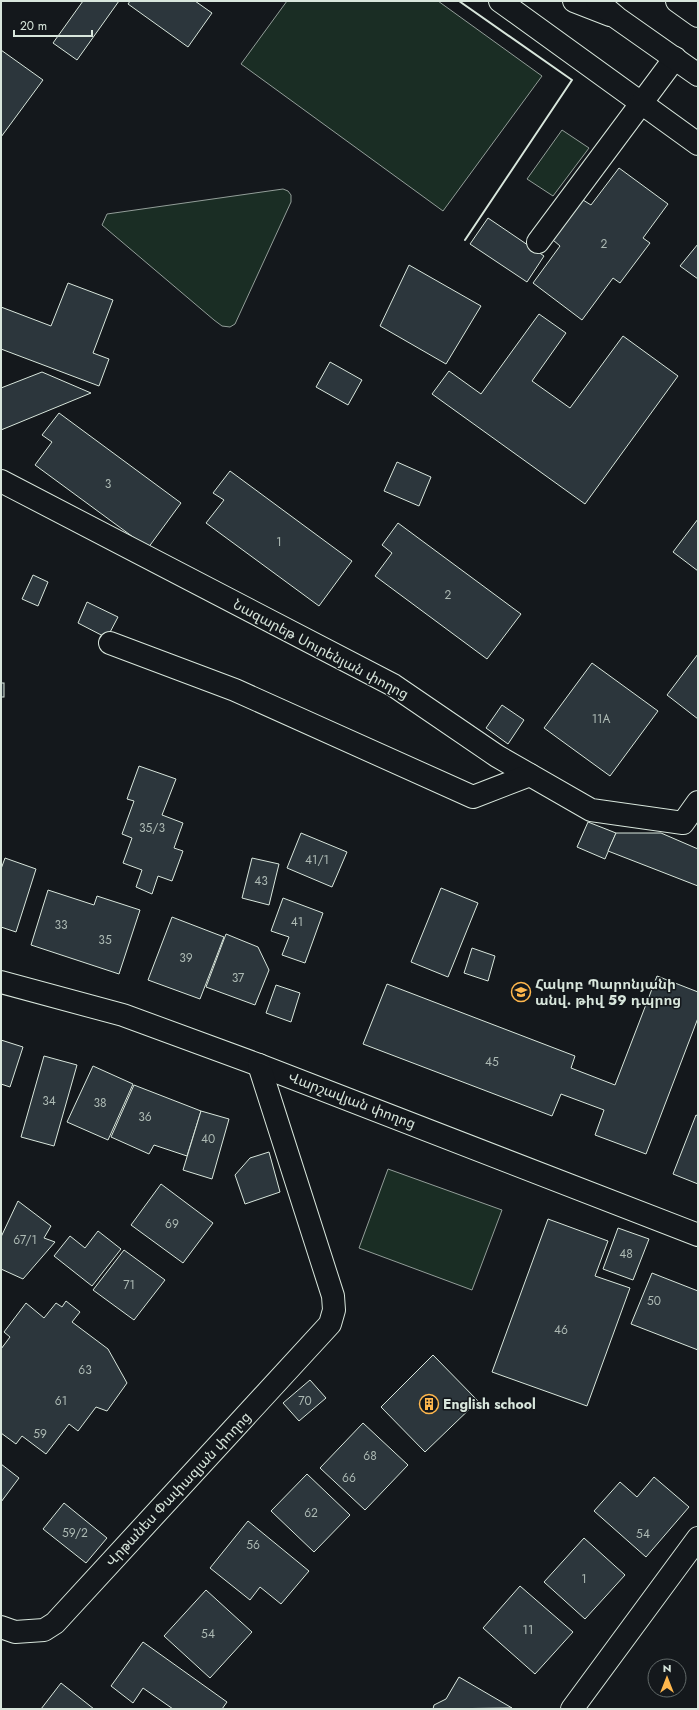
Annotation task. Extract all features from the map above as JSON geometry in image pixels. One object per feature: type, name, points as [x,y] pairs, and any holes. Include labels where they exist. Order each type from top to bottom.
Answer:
[{"type":"street","points":[[500,1],[698,144]]},
{"type":"street","points":[[574,1],[617,18]]},
{"type":"street","points":[[597,1],[617,18],[698,75]]},
{"type":"street","points":[[677,1],[698,16]]},
{"type":"street","points":[[538,242],[675,58]]},
{"type":"street","name":"Նազարեթ Սուրենյան փողոց","points":[[1,481],[393,685],[497,756],[591,810],[690,827],[698,802]]},
{"type":"street","points":[[110,643],[235,690],[473,797],[530,775]]},
{"type":"street","name":"Վարշավյան փողոց","points":[[1,982],[123,1015],[259,1065],[698,1235]]},
{"type":"street","name":"Վրթանես Փափազյան փողոց","points":[[1,1627],[15,1632],[44,1630],[54,1623],[330,1324],[334,1310],[333,1296],[259,1065]]},
{"type":"street","points":[[572,1709],[698,1538]]},
{"type":"green space","points":[[287,1],[438,1],[542,76],[443,211],[241,64]]},
{"type":"green space","points":[[562,130],[589,148],[553,196],[527,179]]},
{"type":"green space","points":[[283,189],[288,191],[291,195],[291,202],[235,324],[230,327],[222,326],[214,320],[102,225],[107,214]]},
{"type":"green space","points":[[388,1169],[502,1210],[472,1290],[359,1248]]},
{"type":"building","points":[[83,1],[119,1],[77,60],[53,43]]},
{"type":"building","points":[[130,1],[195,1],[212,13],[188,47],[128,4]]},
{"type":"building","points":[[1,50],[43,80],[1,137]]},
{"type":"building","points":[[619,168],[668,204],[643,238],[650,243],[620,283],[613,278],[582,320],[533,283],[560,246],[553,240],[583,200],[591,205]]},
{"type":"building","points":[[488,218],[544,256],[527,282],[470,244]]},
{"type":"building","points":[[698,244],[698,279],[680,266]]},
{"type":"building","points":[[409,265],[481,306],[446,364],[380,326]]},
{"type":"building","points":[[68,283],[113,300],[93,353],[109,359],[99,386],[1,349],[1,307],[51,326]]},
{"type":"building","points":[[539,314],[566,333],[532,381],[570,408],[623,336],[678,376],[585,504],[432,394],[449,371],[481,394]]},
{"type":"building","points":[[330,362],[362,380],[348,405],[316,387]]},
{"type":"building","points":[[42,372],[91,393],[1,430],[1,388]]},
{"type":"building","points":[[59,413],[181,503],[148,548],[35,465],[52,442],[42,435]]},
{"type":"building","points":[[397,462],[431,477],[419,506],[384,491]]},
{"type":"building","points":[[230,471],[352,561],[319,606],[206,523],[224,500],[213,493]]},
{"type":"building","points":[[698,519],[698,571],[673,552]]},
{"type":"building","points":[[398,523],[521,614],[487,659],[375,576],[392,553],[382,545]]},
{"type":"building","points":[[33,575],[48,582],[38,606],[22,599]]},
{"type":"building","points":[[87,602],[118,617],[107,638],[78,623]]},
{"type":"building","points":[[698,654],[698,719],[667,695]]},
{"type":"building","points":[[592,663],[658,711],[610,776],[544,728]]},
{"type":"building","points":[[1,683],[4,683],[4,697],[1,697]]},
{"type":"building","points":[[502,705],[524,720],[508,744],[486,728]]},
{"type":"building","points":[[139,766],[176,779],[162,815],[183,823],[174,848],[183,851],[172,881],[158,876],[152,894],[136,887],[142,870],[123,863],[132,838],[122,834],[134,801],[127,799]]},
{"type":"building","points":[[588,822],[616,833],[605,859],[577,847]]},
{"type":"building","points":[[301,833],[347,852],[332,887],[287,868]]},
{"type":"building","points":[[616,833],[661,833],[698,849],[698,886],[608,851]]},
{"type":"building","points":[[5,858],[36,869],[16,932],[1,927],[1,869]]},
{"type":"building","points":[[252,858],[279,864],[269,905],[242,898]]},
{"type":"building","points":[[441,888],[478,903],[448,977],[411,962]]},
{"type":"building","points":[[48,890],[94,905],[97,896],[140,910],[119,974],[31,945]]},
{"type":"building","points":[[283,898],[323,913],[305,963],[282,955],[289,937],[271,931]]},
{"type":"building","points":[[172,917],[224,937],[200,999],[148,980]]},
{"type":"building","points":[[226,934],[258,947],[269,970],[255,1005],[206,987]]},
{"type":"building","points":[[472,948],[495,956],[488,981],[464,973]]},
{"type":"building","points":[[657,976],[698,992],[698,1018],[646,1154],[595,1135],[604,1110],[561,1094],[552,1116],[363,1044],[387,984],[575,1056],[571,1068],[615,1085]]},
{"type":"building","points":[[276,985],[300,993],[291,1022],[266,1013]]},
{"type":"building","points":[[1,1040],[23,1047],[10,1087],[1,1084]]},
{"type":"building","points":[[44,1056],[77,1065],[54,1146],[21,1137]]},
{"type":"building","points":[[93,1066],[133,1084],[108,1140],[67,1122]]},
{"type":"building","points":[[134,1085],[201,1111],[187,1156],[154,1145],[149,1154],[111,1137]]},
{"type":"building","points":[[201,1111],[229,1119],[212,1179],[183,1170]]},
{"type":"building","points":[[696,1115],[698,1116],[698,1184],[673,1174]]},
{"type":"building","points":[[269,1152],[280,1192],[245,1204],[235,1175],[250,1158]]},
{"type":"building","points":[[161,1184],[213,1223],[183,1263],[131,1225]]},
{"type":"building","points":[[18,1201],[51,1226],[44,1238],[55,1242],[23,1279],[1,1269],[1,1237]]},
{"type":"building","points":[[548,1219],[608,1241],[595,1276],[630,1288],[587,1406],[492,1372]]},
{"type":"building","points":[[618,1228],[649,1239],[633,1280],[603,1269]]},
{"type":"building","points":[[98,1231],[121,1249],[92,1286],[54,1256],[70,1236],[85,1248]]},
{"type":"building","points":[[124,1250],[165,1280],[134,1320],[93,1290]]},
{"type":"building","points":[[652,1273],[698,1291],[698,1350],[631,1324]]},
{"type":"building","points":[[66,1301],[80,1312],[72,1322],[108,1349],[127,1383],[107,1411],[96,1407],[78,1431],[69,1424],[46,1454],[22,1436],[16,1444],[1,1433],[1,1349],[10,1337],[4,1332],[26,1303],[44,1318],[56,1303],[62,1307]]},
{"type":"building","name":"English school","points":[[433,1355],[478,1401],[425,1452],[381,1407]]},
{"type":"building","points":[[310,1380],[326,1398],[299,1421],[283,1403]]},
{"type":"building","points":[[363,1423],[408,1465],[365,1510],[320,1468]]},
{"type":"building","points":[[1,1464],[19,1478],[1,1502]]},
{"type":"building","points":[[307,1474],[350,1515],[314,1552],[271,1511]]},
{"type":"building","points":[[654,1477],[689,1507],[646,1557],[594,1511],[620,1482],[637,1497]]},
{"type":"building","points":[[64,1503],[107,1538],[86,1563],[43,1529]]},
{"type":"building","points":[[248,1521],[309,1571],[281,1604],[260,1587],[250,1600],[210,1568]]},
{"type":"building","points":[[584,1538],[625,1575],[585,1619],[544,1582]]},
{"type":"building","points":[[520,1586],[573,1632],[535,1674],[483,1628]]},
{"type":"building","points":[[206,1590],[252,1632],[210,1678],[164,1636]]},
{"type":"building","points":[[143,1642],[227,1702],[222,1709],[173,1709],[143,1688],[133,1703],[111,1686]]},
{"type":"building","points":[[459,1677],[512,1708],[433,1709],[434,1705],[446,1699]]},
{"type":"building","points":[[61,1683],[94,1709],[41,1709]]},
{"type":"wall","points":[[459,1],[572,80],[465,240]]},
{"type":"place","name":"Հակոբ Պարոնյանի անվ. թիվ 59 դպրոց","points":[[521,992]]},
{"type":"place","name":"English school","points":[[429,1404]]}]
